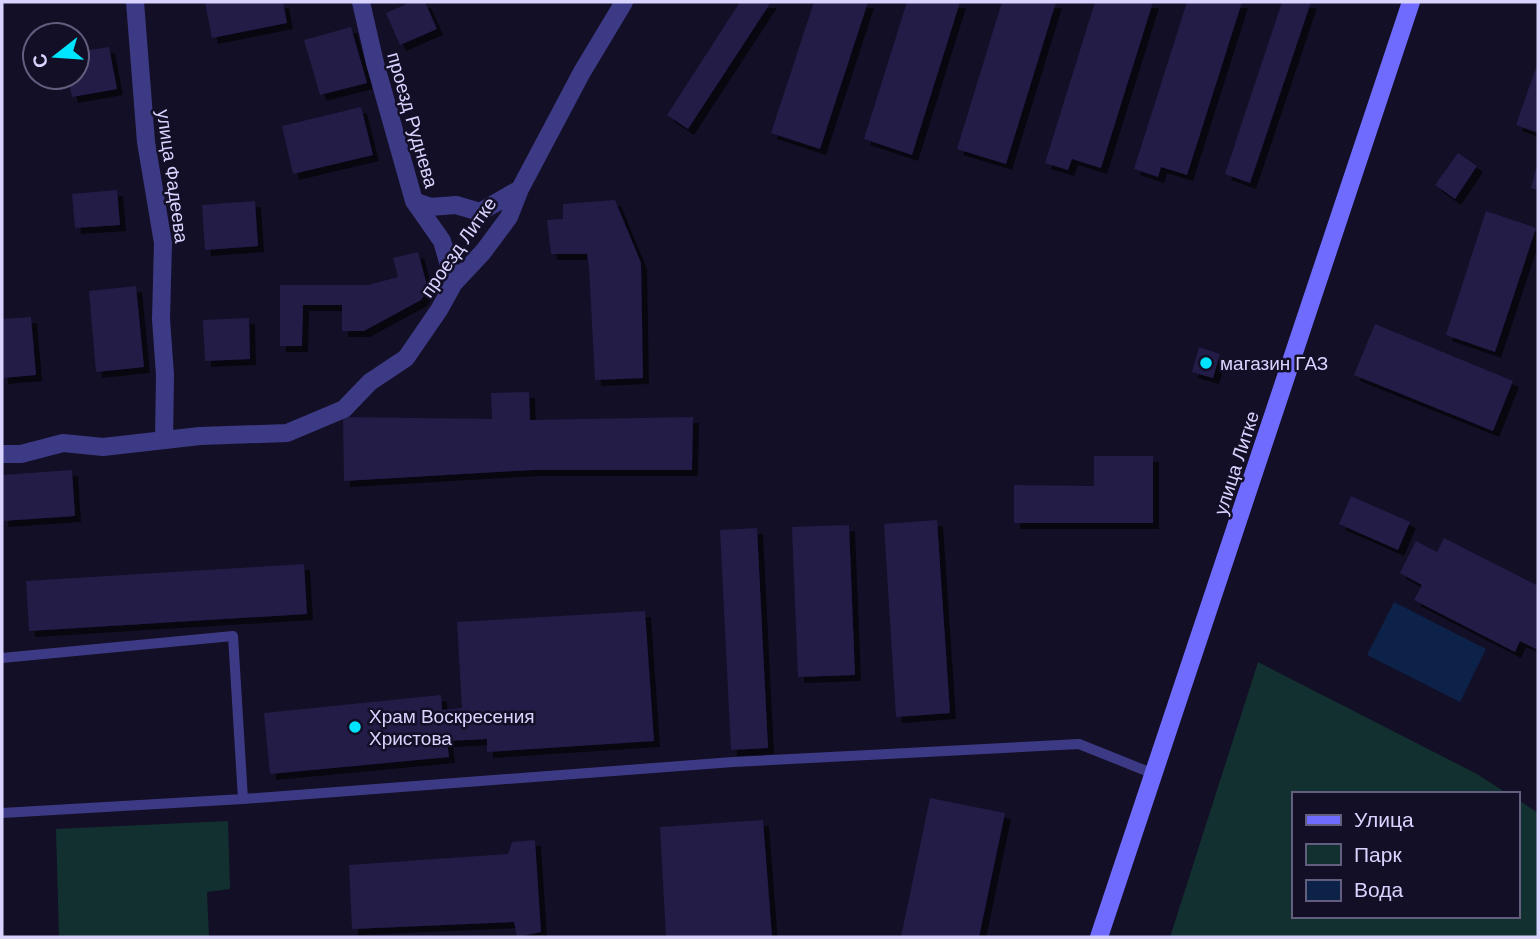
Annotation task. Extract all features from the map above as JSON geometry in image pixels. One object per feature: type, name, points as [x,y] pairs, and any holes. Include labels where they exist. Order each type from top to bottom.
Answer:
[{"type":"main road","name":"улица Литке","points":[[1099,937],[1411,2]]},
{"type":"street","name":"улица Фадеева","points":[[135,2],[146,142],[163,243],[164,440]]},
{"type":"street","name":"проезд Руднева","points":[[361,2],[375,63],[414,201],[442,241],[454,283]]},
{"type":"street","name":"проезд Литке","points":[[2,454],[21,454],[63,443],[103,447],[200,436],[287,433],[344,409],[370,382],[406,358],[454,283],[483,253],[509,217],[520,189],[582,72],[624,2]]},
{"type":"street","points":[[414,201],[430,207],[456,205],[480,212],[520,189]]},
{"type":"lane","points":[[2,658],[233,636],[243,799]]},
{"type":"lane","points":[[2,813],[243,799],[733,762],[1079,744],[1154,774]]},
{"type":"green space","points":[[1258,662],[1477,774],[1505,792],[1292,792],[1292,918],[1519,918],[1519,800],[1538,813],[1538,937],[1170,937]]},
{"type":"green space","points":[[228,821],[230,889],[207,892],[209,937],[59,937],[56,829]]},
{"type":"water","points":[[1394,602],[1486,649],[1460,702],[1367,655]]},
{"type":"building","points":[[205,2],[283,2],[287,23],[212,38]]},
{"type":"building","points":[[411,2],[425,2],[437,29],[400,45],[386,13]]},
{"type":"building","points":[[740,2],[771,2],[688,129],[667,115]]},
{"type":"building","points":[[814,2],[868,2],[820,149],[771,133]]},
{"type":"building","points":[[907,2],[960,2],[912,155],[864,139]]},
{"type":"building","points":[[1002,2],[1056,2],[1006,164],[957,149]]},
{"type":"building","points":[[1095,2],[1153,2],[1101,168],[1072,159],[1068,170],[1045,163]]},
{"type":"building","points":[[1187,2],[1242,2],[1187,175],[1161,167],[1158,177],[1134,169]]},
{"type":"building","points":[[1282,2],[1311,2],[1250,183],[1225,174]]},
{"type":"building","points":[[351,27],[367,83],[320,95],[304,40]]},
{"type":"building","points":[[109,47],[117,89],[72,97],[71,91],[91,91],[91,50]]},
{"type":"building","points":[[1538,62],[1538,133],[1516,125]]},
{"type":"building","points":[[361,107],[373,155],[293,174],[282,126]]},
{"type":"building","points":[[1458,153],[1477,166],[1455,199],[1435,185]]},
{"type":"building","points":[[1538,165],[1538,190],[1531,188]]},
{"type":"building","points":[[117,190],[120,225],[75,228],[72,194]]},
{"type":"building","points":[[615,200],[641,263],[643,378],[595,380],[587,254],[551,254],[547,220],[563,219],[563,204]]},
{"type":"building","points":[[255,201],[258,246],[205,250],[202,205]]},
{"type":"building","points":[[1486,211],[1536,228],[1495,352],[1446,335]]},
{"type":"building","points":[[418,252],[428,289],[421,300],[364,331],[342,331],[342,305],[303,305],[302,346],[280,346],[280,285],[368,285],[398,277],[393,258]]},
{"type":"building","points":[[136,286],[144,367],[96,372],[89,291]]},
{"type":"building","points":[[31,317],[36,375],[2,378],[2,319]]},
{"type":"building","points":[[249,318],[250,359],[205,361],[203,320]]},
{"type":"building","points":[[1375,324],[1513,381],[1493,431],[1354,375]]},
{"type":"building","name":"магазин ГАЗ","points":[[1199,347],[1220,354],[1213,378],[1192,372]]},
{"type":"building","points":[[529,392],[530,420],[693,417],[692,470],[533,470],[344,481],[343,417],[492,419],[491,393]]},
{"type":"building","points":[[1094,456],[1153,456],[1153,523],[1014,523],[1014,485],[1094,486]]},
{"type":"building","points":[[72,470],[75,516],[2,521],[2,475]]},
{"type":"building","points":[[1351,496],[1410,522],[1398,550],[1339,524]]},
{"type":"building","points":[[937,520],[950,713],[896,717],[884,524]]},
{"type":"building","points":[[849,525],[855,675],[798,677],[792,527]]},
{"type":"building","points":[[757,528],[768,748],[731,750],[720,530]]},
{"type":"building","points":[[1444,538],[1538,586],[1538,650],[1520,641],[1515,652],[1414,600],[1422,585],[1400,573],[1416,541],[1437,552]]},
{"type":"building","points":[[304,564],[307,614],[29,631],[26,581]]},
{"type":"building","points":[[645,611],[654,741],[487,752],[487,739],[447,741],[449,757],[270,774],[264,713],[441,695],[442,710],[462,708],[457,622]]},
{"type":"building","points":[[930,798],[1005,813],[979,937],[901,937]]},
{"type":"building","points":[[763,820],[772,937],[666,937],[660,827]]},
{"type":"building","points":[[535,840],[541,932],[517,937],[514,922],[352,929],[349,865],[508,854],[512,842]]},
{"type":"place","name":"магазин ГАЗ","points":[[1206,363]]},
{"type":"place","name":"Храм Воскресения Христова","points":[[355,727]]}]
